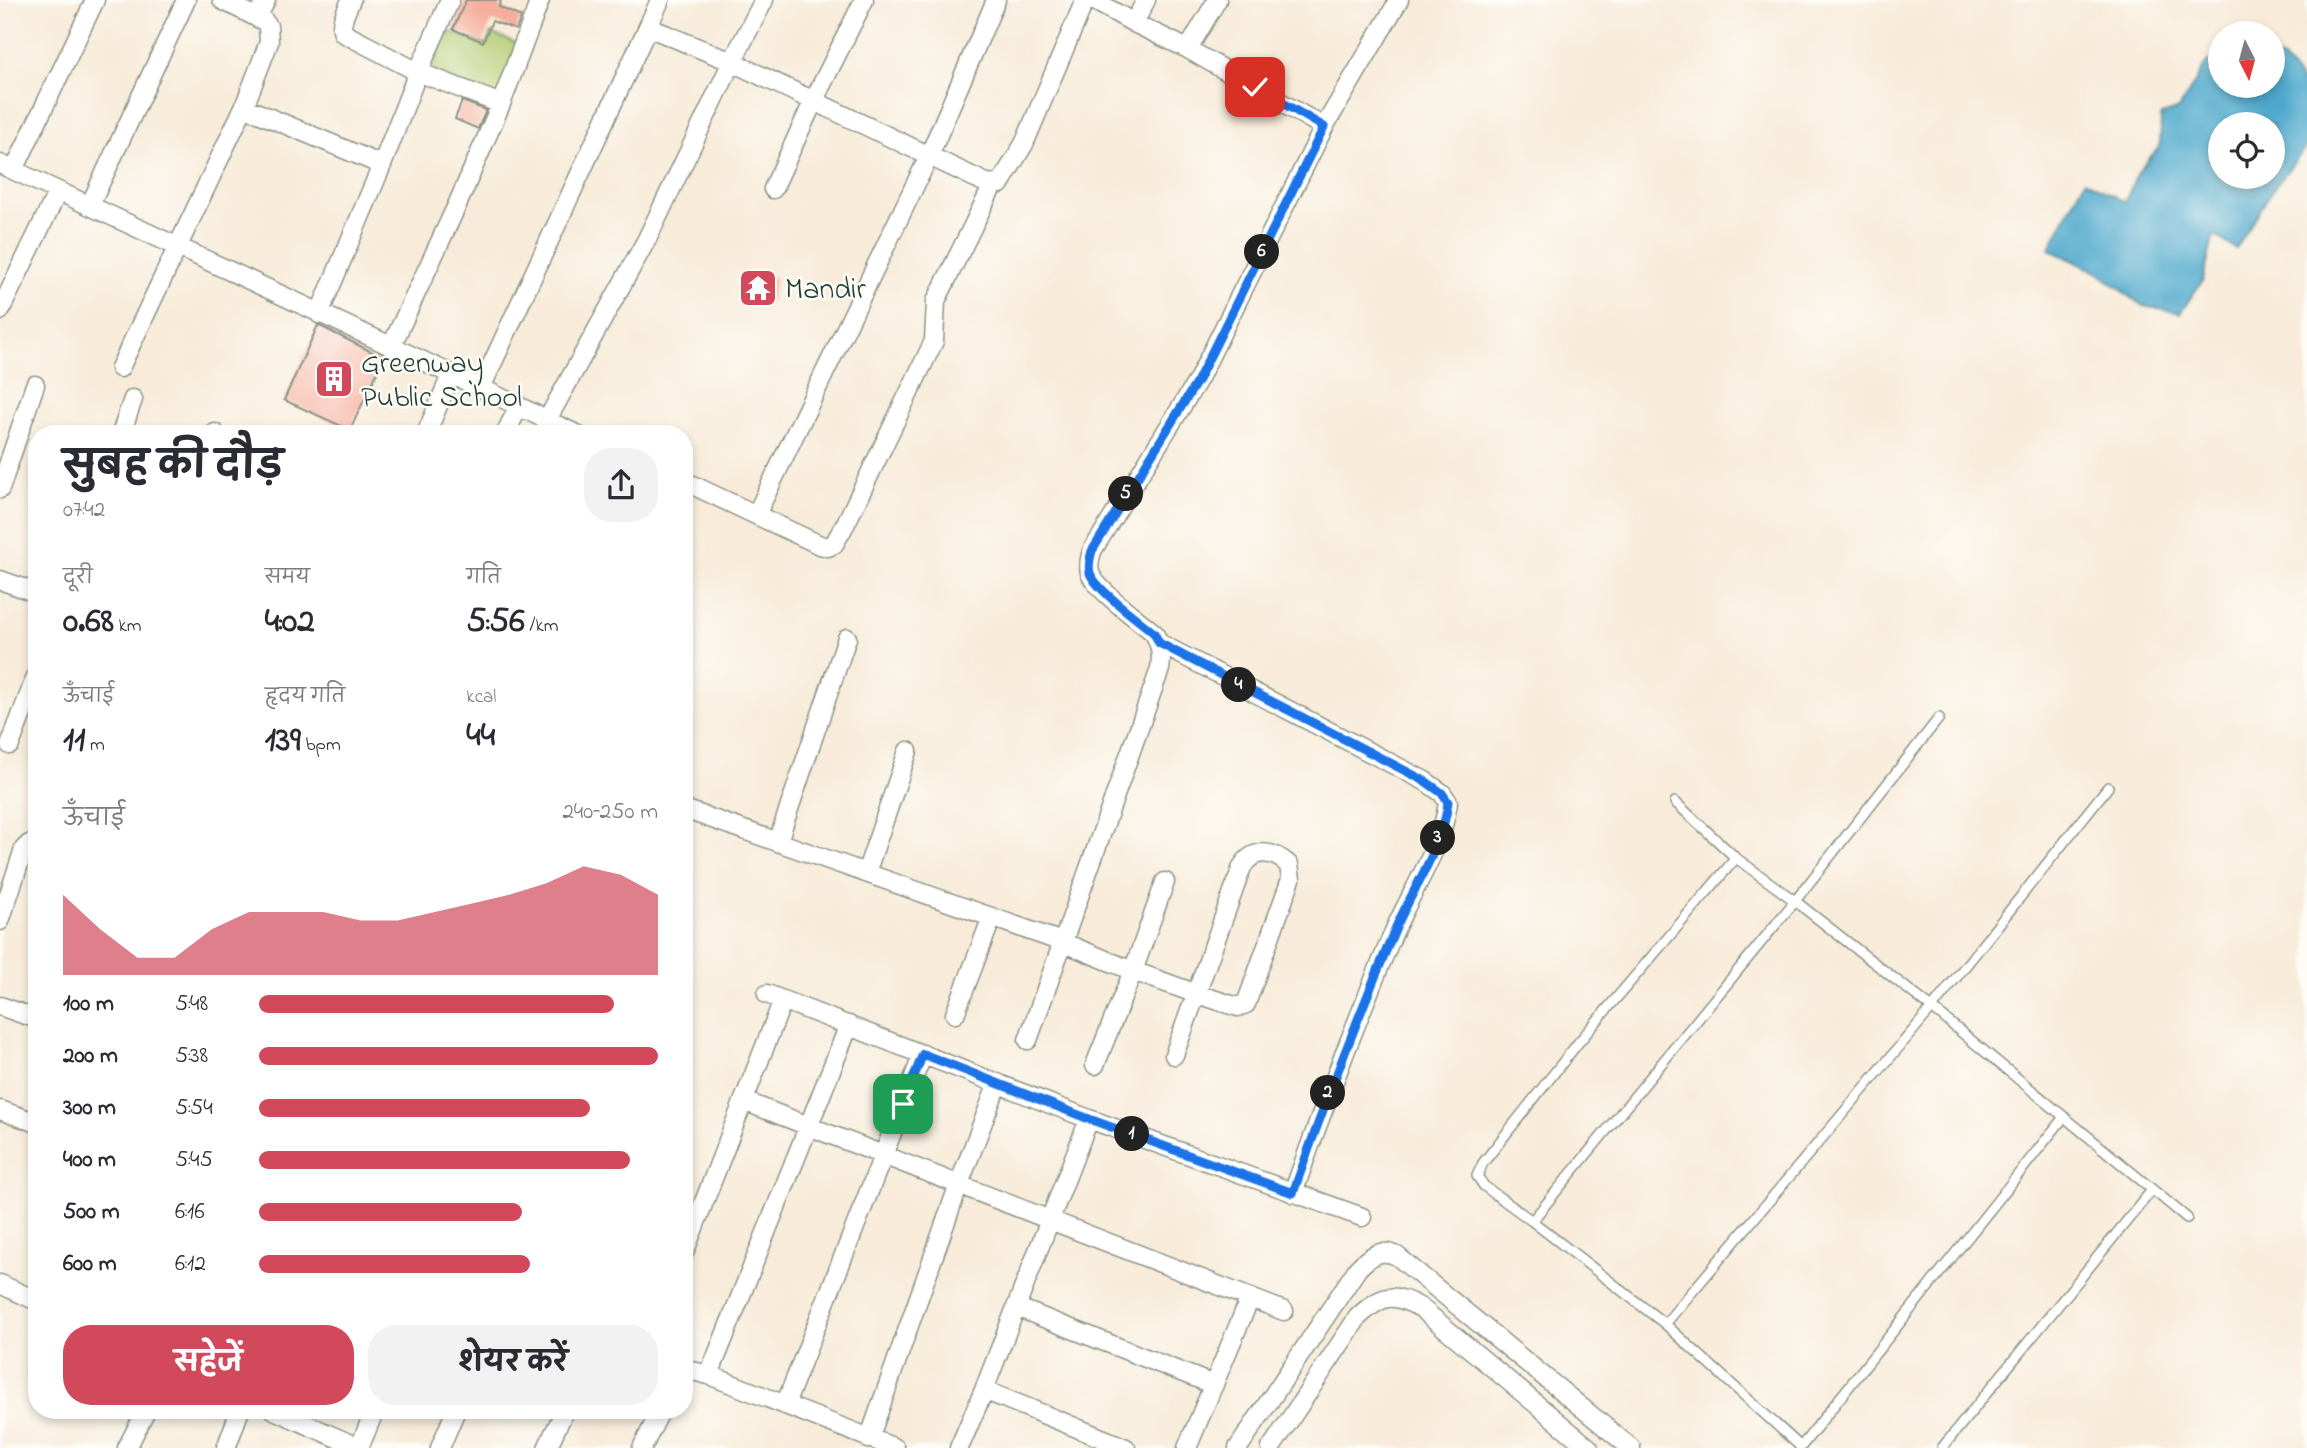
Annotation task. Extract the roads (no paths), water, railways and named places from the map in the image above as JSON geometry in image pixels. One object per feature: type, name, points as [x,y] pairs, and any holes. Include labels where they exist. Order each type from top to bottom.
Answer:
[{"type":"street","points":[[95,0],[7,167],[557,425]]},
{"type":"street","points":[[90,205],[186,0]]},
{"type":"street","points":[[120,368],[244,107],[269,41],[268,26],[222,0]]},
{"type":"street","points":[[257,18],[266,0]]},
{"type":"street","points":[[351,0],[342,21],[343,33],[418,72],[501,104]]},
{"type":"street","points":[[319,314],[450,0]]},
{"type":"street","points":[[391,347],[501,104],[540,0]]},
{"type":"street","points":[[481,388],[660,0]]},
{"type":"street","points":[[547,420],[647,239],[764,0]]},
{"type":"street","points":[[773,189],[864,0]]},
{"type":"street","points":[[756,515],[929,156],[996,0]]},
{"type":"street","points":[[648,27],[732,62],[993,185],[1000,184],[1004,179],[1024,144],[1085,0]]},
{"type":"street","points":[[1093,0],[1186,48],[1324,127]]},
{"type":"street","points":[[1134,23],[1146,0]]},
{"type":"street","points":[[1186,48],[1217,0]]},
{"type":"street","points":[[1028,1040],[1160,669],[1162,655],[1154,633],[1098,585],[1090,573],[1092,551],[1198,380],[1324,127],[1399,0]]},
{"type":"street","points":[[244,107],[383,165]]},
{"type":"street","points":[[693,485],[820,545],[828,547],[834,544],[934,341],[936,301],[993,185]]},
{"type":"street","points":[[0,311],[58,191]]},
{"type":"street","points":[[430,425],[451,375]]},
{"type":"street","points":[[0,489],[35,386]]},
{"type":"street","points":[[124,425],[133,399]]},
{"type":"street","points":[[510,425],[519,407]]},
{"type":"street","points":[[0,580],[28,590]]},
{"type":"street","points":[[778,841],[846,638]]},
{"type":"street","points":[[1159,643],[1425,781],[1442,793],[1448,802],[1447,815],[1433,851],[1394,932],[1328,1093],[1293,1193]]},
{"type":"street","points":[[10,746],[28,698]]},
{"type":"street","points":[[866,873],[908,751]]},
{"type":"street","points":[[693,812],[1062,942],[1133,971],[1197,994],[1238,1007],[1246,1004],[1291,879],[1289,865],[1269,853],[1251,855],[1245,861],[1197,994],[1174,1055]]},
{"type":"street","points":[[0,921],[24,849],[28,846]]},
{"type":"street","points":[[1095,1065],[1133,971],[1164,881]]},
{"type":"street","points":[[955,1014],[992,917]]},
{"type":"street","points":[[693,1230],[744,1101],[775,997],[1089,1119],[1362,1217]]},
{"type":"street","points":[[0,1006],[28,1016]]},
{"type":"street","points":[[709,1375],[849,1025]]},
{"type":"street","points":[[785,1405],[923,1054]]},
{"type":"street","points":[[869,1438],[959,1184],[998,1083]]},
{"type":"street","points":[[744,1101],[1284,1311]]},
{"type":"street","points":[[0,1110],[28,1120]]},
{"type":"street","points":[[959,1448],[1089,1119]]},
{"type":"street","points":[[1238,1448],[1365,1261],[1377,1253],[1388,1252],[1397,1256],[1631,1448]]},
{"type":"street","points":[[0,1284],[28,1297]]},
{"type":"street","points":[[1271,1448],[1358,1317],[1386,1297],[1403,1298],[1421,1308],[1589,1448]]},
{"type":"street","points":[[1187,1448],[1250,1298]]},
{"type":"street","points":[[1016,1307],[1214,1385]]},
{"type":"street","points":[[1321,1324],[1347,1334]]},
{"type":"street","points":[[693,1371],[895,1448]]},
{"type":"street","points":[[984,1390],[1126,1448]]},
{"type":"street","points":[[127,1448],[142,1419]]},
{"type":"street","points":[[226,1448],[237,1419]]},
{"type":"street","points":[[293,1419],[360,1448],[371,1419]]},
{"type":"street","points":[[440,1448],[452,1419]]},
{"type":"street","points":[[547,1448],[561,1419]]},
{"type":"street","points":[[642,1448],[656,1419]]},
{"type":"lane","points":[[1532,1221],[1795,901],[1939,718]]},
{"type":"lane","points":[[1665,1325],[1932,1008],[2108,787]]},
{"type":"lane","points":[[1675,802],[1736,858],[1932,1008],[2187,1218]]},
{"type":"lane","points":[[1736,858],[1577,1044],[1478,1170],[1477,1175],[1484,1186],[1665,1325],[1800,1448],[2064,1117]]},
{"type":"lane","points":[[1942,1448],[2152,1190]]},
{"type":"water","points":[[2208,62],[2208,98],[2286,98],[2286,63],[2307,88],[2307,146],[2285,174],[2285,112],[2208,112],[2208,189],[2273,189],[2236,249],[2214,235],[2203,280],[2180,313],[2143,306],[2097,272],[2049,249],[2085,180],[2125,202],[2138,172],[2160,146],[2161,115],[2179,109]]},
{"type":"place","name":"Mandir","points":[[758,288]]},
{"type":"place","name":"Greenway Public School","points":[[334,379]]}]
